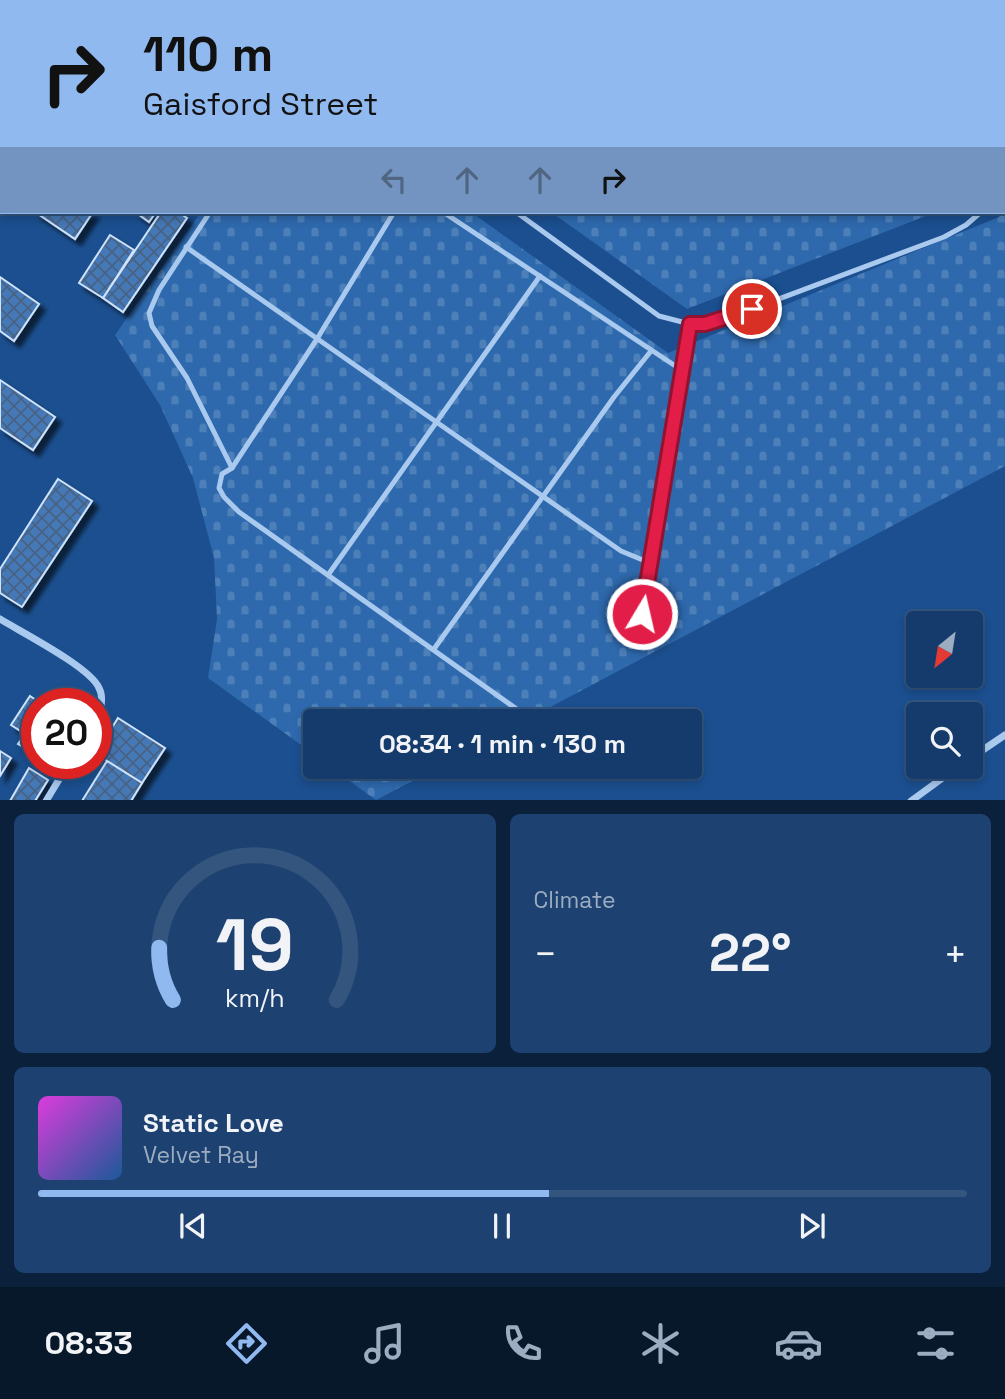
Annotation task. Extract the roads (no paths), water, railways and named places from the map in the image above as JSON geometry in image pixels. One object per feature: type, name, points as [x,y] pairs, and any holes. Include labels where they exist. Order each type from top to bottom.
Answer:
[{"type":"street","points":[[0,619],[82,669],[99,688]]},
{"type":"street","points":[[983,750],[1005,735]]},
{"type":"street","points":[[46,800],[59,779]]},
{"type":"street","points":[[911,800],[941,779]]},
{"type":"lane","points":[[208,214],[152,302],[149,313],[152,326],[187,378],[232,468]]},
{"type":"lane","points":[[393,214],[317,340],[232,468],[222,474],[219,488],[239,512],[518,709]]},
{"type":"lane","points":[[446,214],[683,371]]},
{"type":"lane","points":[[519,214],[659,316],[690,324],[705,324],[728,318],[944,237],[980,214]]},
{"type":"lane","points":[[186,247],[621,551],[650,563]]},
{"type":"lane","points":[[328,575],[540,276]]},
{"type":"lane","points":[[642,614],[690,324]]},
{"type":"lane","points":[[434,649],[614,397],[651,351]]}]
